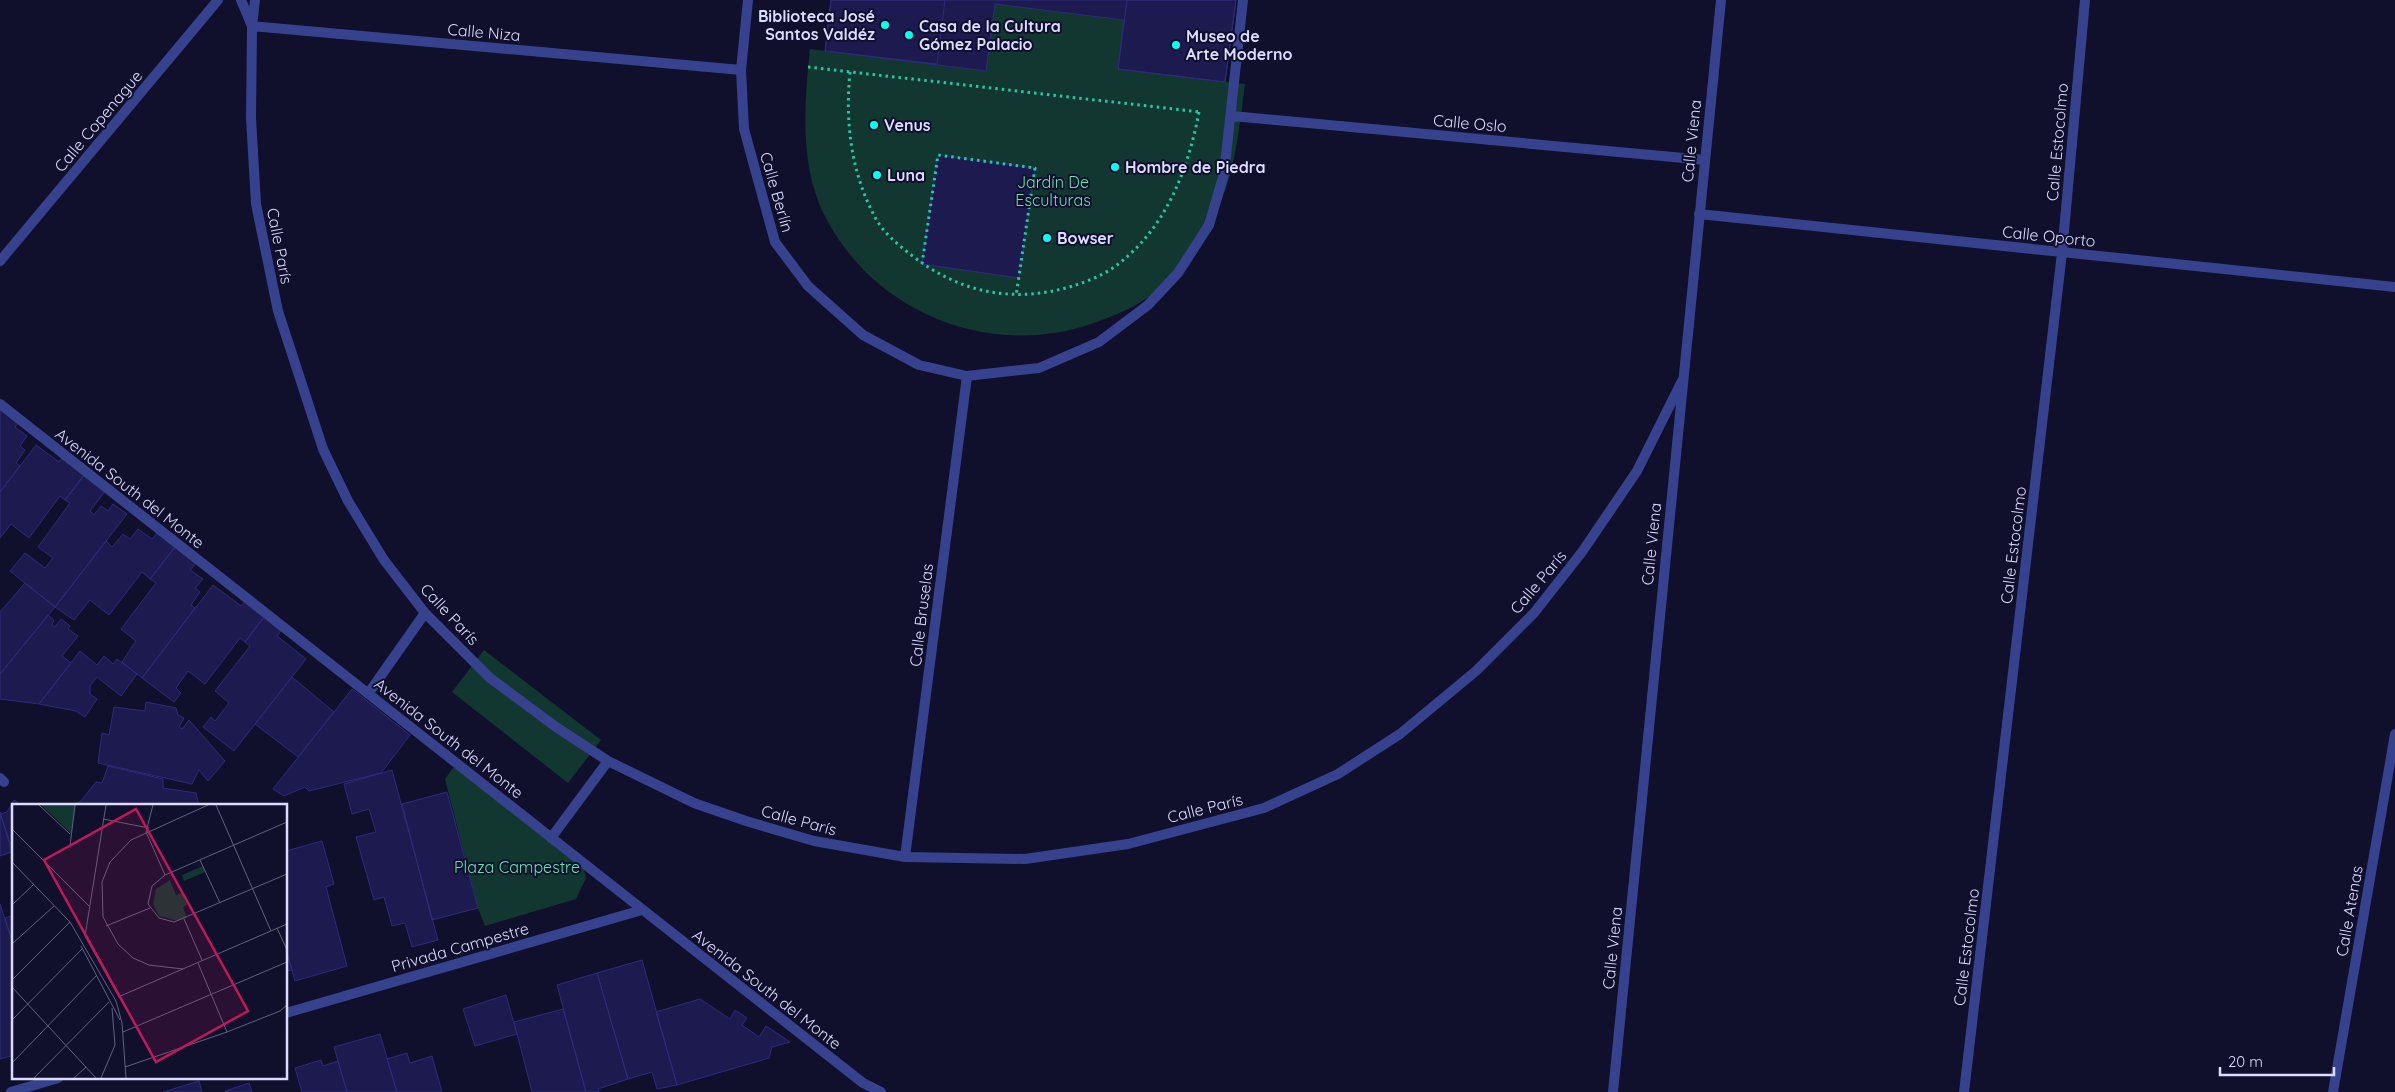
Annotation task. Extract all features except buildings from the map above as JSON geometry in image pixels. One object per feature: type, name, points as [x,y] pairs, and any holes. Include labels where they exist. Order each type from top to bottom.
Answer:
[{"type":"street","name":"Calle Copenague","points":[[0,260],[218,0]]},
{"type":"street","points":[[241,0],[252,26]]},
{"type":"street","name":"Calle París","points":[[255,0],[252,26],[251,118],[256,204],[278,311],[298,377],[327,458],[348,501],[384,560],[425,613],[490,678],[556,727],[608,761],[694,802],[746,821],[814,842],[905,857],[1025,859],[1128,844],[1264,808],[1338,774],[1400,734],[1476,671],[1534,613],[1582,552],[1637,472],[1682,381]]},
{"type":"street","name":"Calle Berlín","points":[[748,0],[741,70],[744,129],[775,242],[808,286],[863,335],[919,364],[967,376]]},
{"type":"street","points":[[967,376],[1040,368],[1099,342],[1148,305],[1178,273],[1209,224],[1224,174],[1232,116],[1243,0]]},
{"type":"street","name":"Calle Viena","points":[[1613,1092],[1720,0]]},
{"type":"street","name":"Calle Estocolmo","points":[[1964,1092],[2062,253],[2085,0]]},
{"type":"street","name":"Calle Niza","points":[[252,26],[741,70]]},
{"type":"street","name":"Calle Oslo","points":[[1232,116],[1704,160]]},
{"type":"street","name":"Calle Oporto","points":[[1699,214],[2395,287]]},
{"type":"street","name":"Calle Bruselas","points":[[905,857],[967,376]]},
{"type":"street","name":"Avenida South del Monte","points":[[0,404],[863,1083],[881,1092]]},
{"type":"street","points":[[368,694],[425,613]]},
{"type":"street","name":"Calle Atenas","points":[[2332,1092],[2395,734]]},
{"type":"street","points":[[551,838],[608,761]]},
{"type":"street","name":"Privada Campestre","points":[[288,1012],[642,910]]},
{"type":"street","points":[[11,1092],[51,1080]]},
{"type":"path","points":[[808,66],[1207,113]]},
{"type":"path","points":[[850,72],[848,99],[851,148],[858,175],[877,220],[895,243],[922,264],[960,284],[985,291],[1016,296],[1035,296],[1088,281],[1116,266],[1138,247],[1158,222],[1184,172],[1192,147],[1199,112]]},
{"type":"path","points":[[922,264],[938,155],[1035,168],[1016,296]]},
{"type":"green space","name":"Jardín De Esculturas","points":[[995,4],[1124,20],[1118,69],[1245,84],[1241,118],[1231,170],[1220,203],[1202,238],[1181,266],[1145,300],[1102,320],[1063,331],[1023,335],[983,332],[945,322],[910,306],[877,283],[850,254],[827,220],[818,200],[812,179],[808,158],[805,114],[810,49],[985,71]]},
{"type":"green space","points":[[484,650],[601,740],[568,783],[452,692]]},
{"type":"green space","name":"Plaza Campestre","points":[[459,760],[583,864],[586,878],[576,899],[485,926],[478,908],[445,779]]},
{"type":"place","name":"Biblioteca José Santos Valdéz","points":[[885,25]]},
{"type":"place","name":"Casa de la Cultura Gómez Palacio","points":[[909,35]]},
{"type":"place","name":"Museo de Arte Moderno","points":[[1176,45]]},
{"type":"place","name":"Venus","points":[[874,125]]},
{"type":"place","name":"Hombre de Piedra","points":[[1115,167]]},
{"type":"place","name":"Luna","points":[[877,175]]},
{"type":"place","name":"Bowser","points":[[1047,238]]}]
